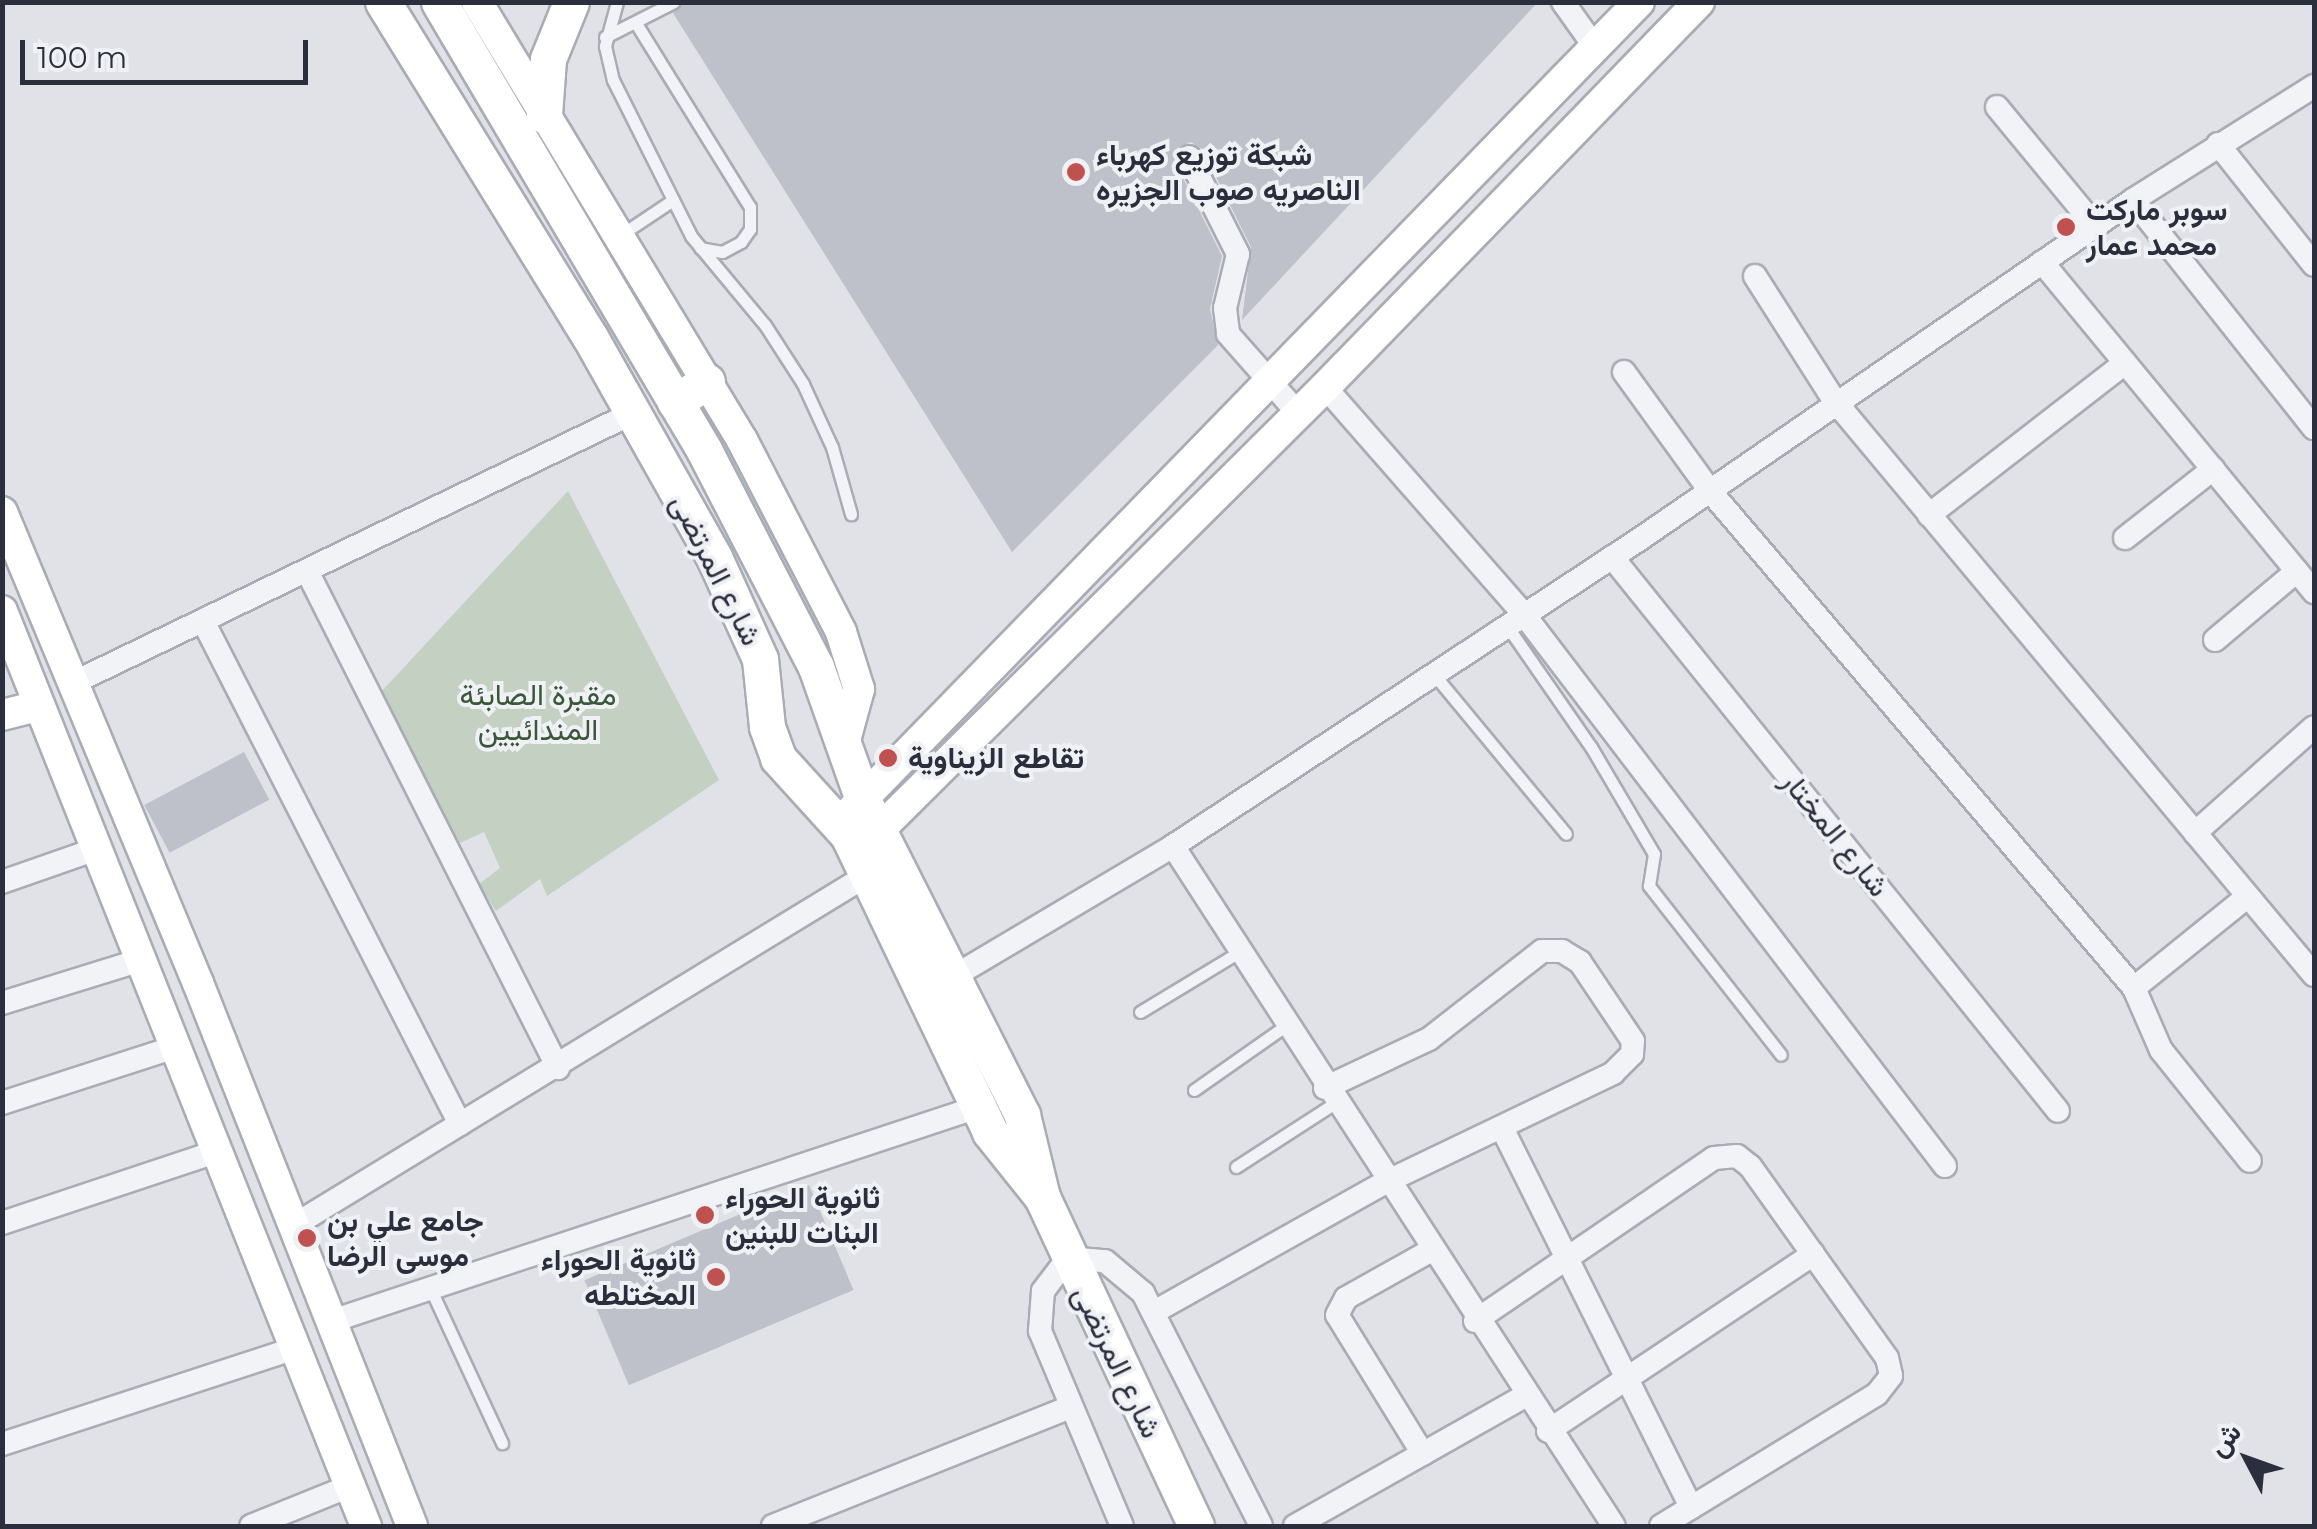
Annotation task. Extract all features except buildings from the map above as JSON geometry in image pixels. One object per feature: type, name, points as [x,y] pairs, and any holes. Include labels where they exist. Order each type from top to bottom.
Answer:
[{"type":"main road","name":"شارع المرتضى","points":[[383,2],[633,413],[750,632],[778,758],[861,836],[952,978],[1029,1134],[1042,1197],[1068,1258],[1196,1526]]},
{"type":"main road","name":"شارع المرتضى","points":[[438,2],[675,402],[816,667],[844,744],[861,836],[978,1107],[1007,1158],[1042,1197]]},
{"type":"main road","points":[[544,115],[548,60],[571,2]]},
{"type":"main road","points":[[675,402],[707,381]]},
{"type":"street","points":[[477,2],[707,381],[850,652],[858,708],[844,744]]},
{"type":"street","points":[[1563,2],[1596,47]]},
{"type":"street","points":[[861,836],[1272,386],[1639,2]]},
{"type":"street","points":[[293,1226],[558,1068],[861,836],[1325,387],[1699,2]]},
{"type":"street","points":[[952,978],[1173,846],[1612,557],[1834,400],[2133,200],[2314,86]]},
{"type":"street","points":[[1998,107],[2095,226]]},
{"type":"street","points":[[2218,144],[2314,265]]},
{"type":"street","points":[[1189,157],[1238,254],[1225,308],[1228,334],[1298,413]]},
{"type":"street","points":[[2133,200],[2313,424]]},
{"type":"street","points":[[2042,262],[2314,592]]},
{"type":"street","points":[[1755,276],[1834,400],[2314,975]]},
{"type":"street","points":[[1928,515],[2125,363]]},
{"type":"street","points":[[1624,372],[1710,490],[2134,988],[2161,1050],[2250,1162]]},
{"type":"street","points":[[1325,387],[1514,618],[1945,1166]]},
{"type":"street","points":[[76,682],[633,413]]},
{"type":"street","points":[[2125,538],[2213,469]]},
{"type":"street","points":[[2,512],[170,914],[412,1526]]},
{"type":"street","name":"شارع المختار","points":[[1612,557],[2058,1111]]},
{"type":"street","points":[[307,571],[558,1068]]},
{"type":"street","points":[[2215,640],[2297,571]]},
{"type":"street","points":[[2,612],[366,1526]]},
{"type":"street","points":[[203,621],[460,1124]]},
{"type":"street","points":[[2,715],[37,706]]},
{"type":"street","points":[[2195,833],[2314,727]]},
{"type":"street","points":[[1173,846],[1475,1321],[1614,1526]]},
{"type":"street","points":[[2,882],[96,849]]},
{"type":"street","points":[[2134,988],[2248,896]]},
{"type":"street","points":[[129,929],[170,914]]},
{"type":"street","points":[[1154,1312],[1386,1182],[1613,1073],[1632,1054],[1631,1034],[1580,962],[1562,951],[1532,955],[1429,1040],[1330,1096]]},
{"type":"street","points":[[2,1003],[141,960]]},
{"type":"street","points":[[2,1102],[175,1046]]},
{"type":"street","points":[[332,1320],[978,1107]]},
{"type":"street","points":[[1502,1128],[1691,1507]]},
{"type":"street","points":[[2,1223],[216,1152]]},
{"type":"street","points":[[1475,1321],[1714,1158],[1729,1155],[1750,1166],[1887,1358],[1888,1383],[1661,1526]]},
{"type":"street","points":[[1423,1454],[1338,1315],[1346,1298],[1430,1251]]},
{"type":"street","points":[[1548,1430],[1813,1254]]},
{"type":"street","points":[[1122,1526],[1070,1407],[1038,1318],[1049,1278],[1068,1258],[1116,1267],[1154,1312],[1261,1526]]},
{"type":"street","points":[[2,1444],[295,1348]]},
{"type":"street","points":[[1295,1526],[1525,1396]]},
{"type":"street","points":[[774,1526],[1070,1407]]},
{"type":"street","points":[[251,1526],[350,1486]]},
{"type":"lane","points":[[618,2],[605,37],[610,72],[700,248],[765,324],[803,384],[851,514]]},
{"type":"lane","points":[[605,37],[637,25],[674,2]]},
{"type":"lane","points":[[637,25],[750,207],[750,230],[741,242],[722,252],[700,248]]},
{"type":"lane","points":[[619,236],[673,200]]},
{"type":"lane","points":[[1514,618],[1654,854],[1649,886],[1781,1056]]},
{"type":"lane","points":[[1432,672],[1566,834]]},
{"type":"lane","points":[[1140,1012],[1239,952]]},
{"type":"lane","points":[[1194,1090],[1286,1026]]},
{"type":"lane","points":[[1236,1167],[1330,1096]]},
{"type":"lane","points":[[431,1290],[502,1443]]},
{"type":"green space","name":"مقبرة الصابئة المندائيين","points":[[568,491],[719,780],[547,896],[540,879],[496,911],[479,884],[500,868],[484,832],[460,843],[381,692]]},
{"type":"place","name":"شبكة توزيع كهرباء الناصريه صوب الجزيره","points":[[1076,172]]},
{"type":"place","name":"سوبر ماركت محمد عمار","points":[[2066,227]]},
{"type":"place","name":"تقاطع الزيناوية","points":[[888,758]]},
{"type":"place","name":"ثانوية الحوراء البنات للبنين","points":[[705,1215]]},
{"type":"place","name":"جامع علي بن موسى الرضا","points":[[307,1238]]},
{"type":"place","name":"ثانوية الحوراء المختلطه","points":[[716,1277]]}]
